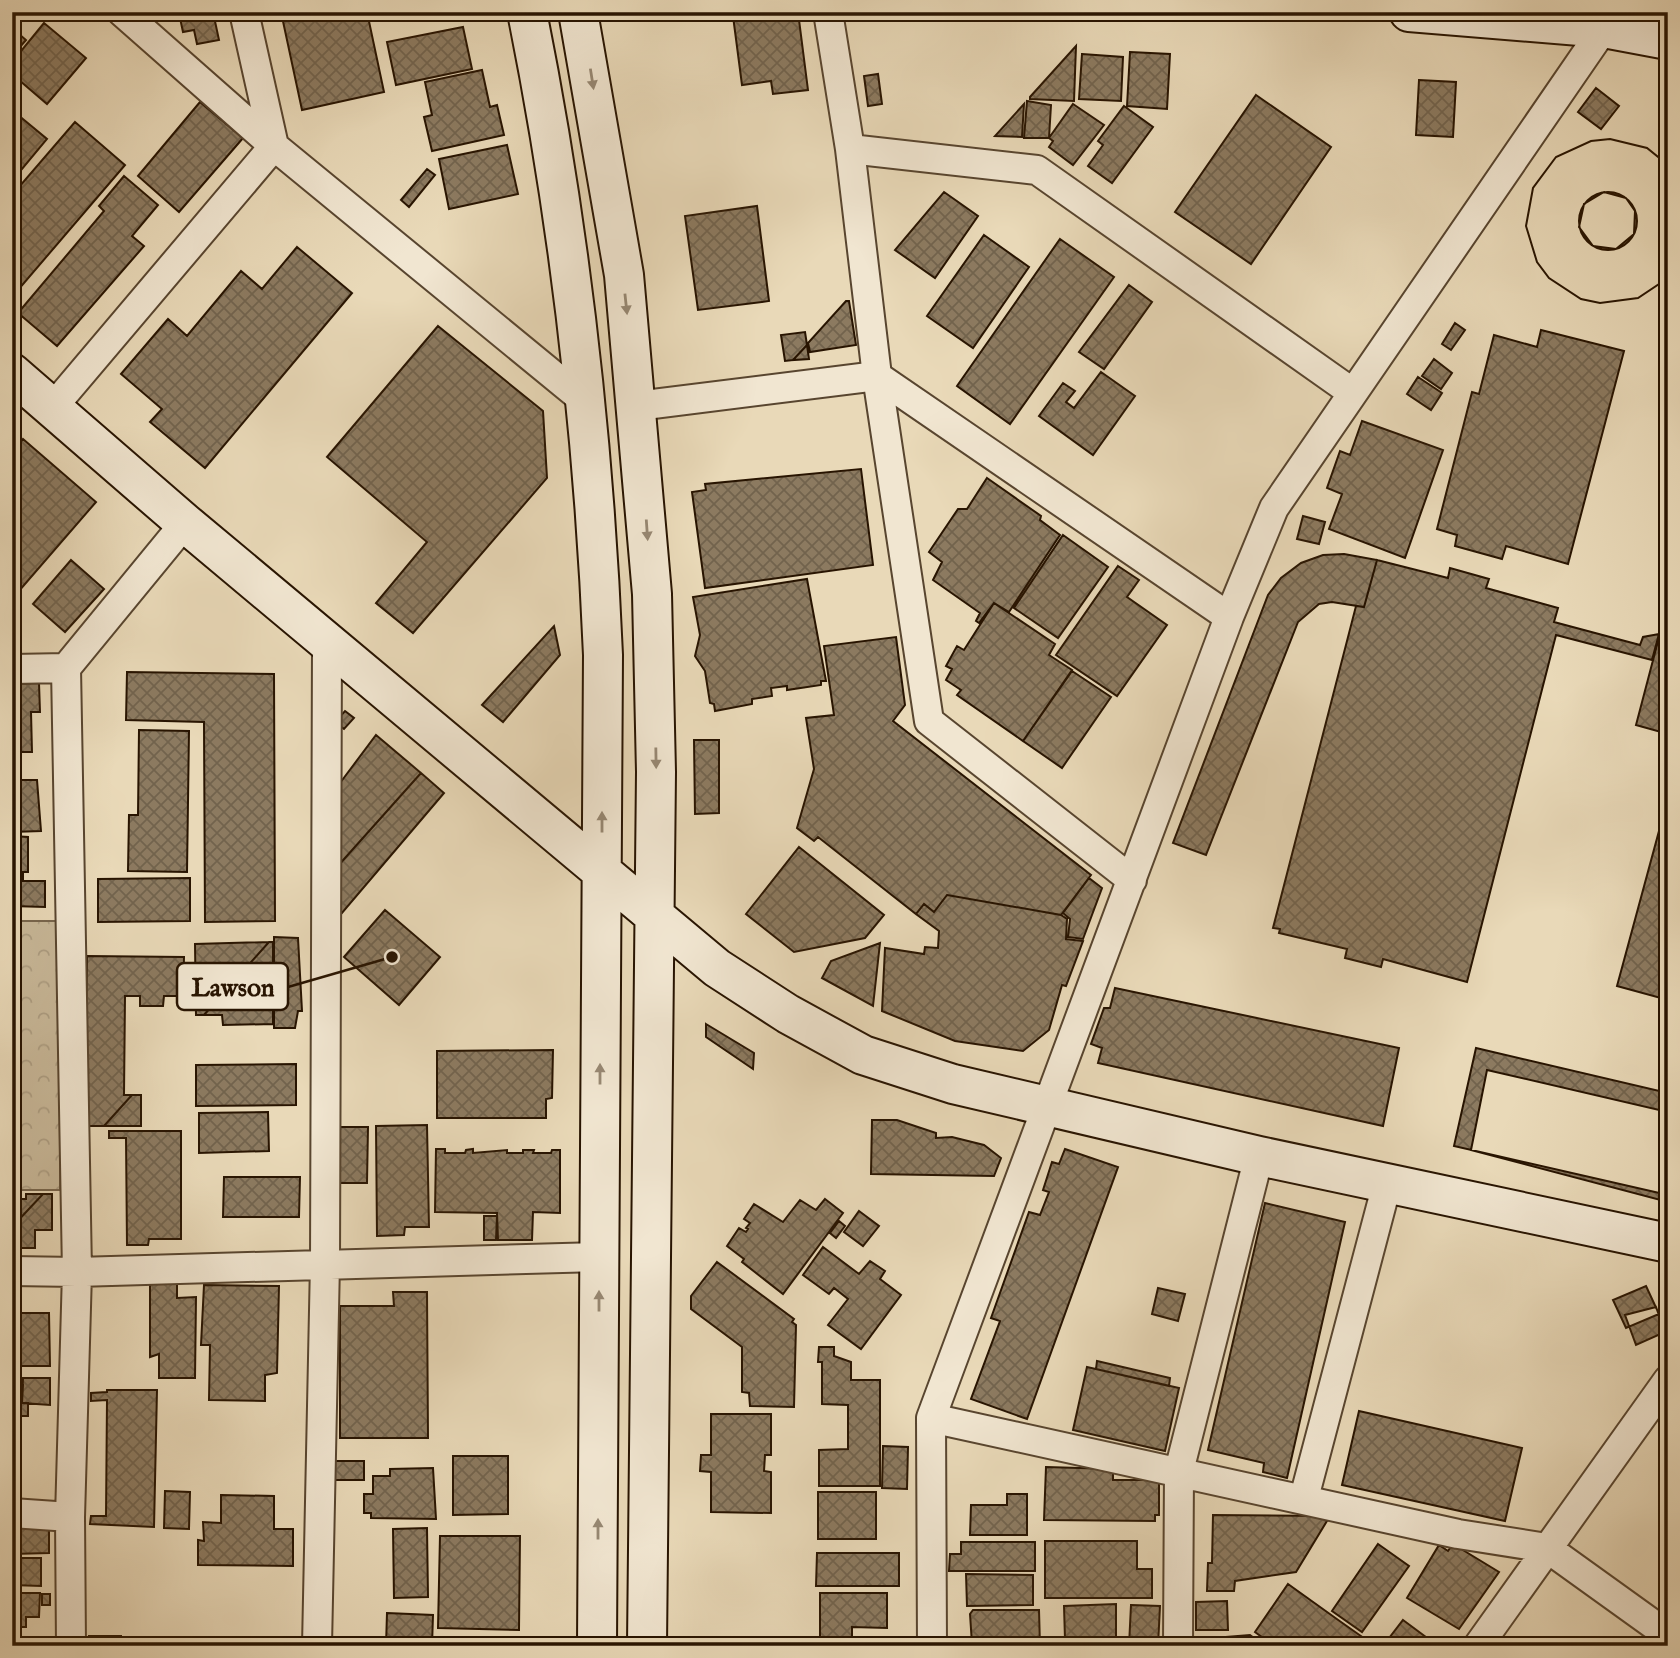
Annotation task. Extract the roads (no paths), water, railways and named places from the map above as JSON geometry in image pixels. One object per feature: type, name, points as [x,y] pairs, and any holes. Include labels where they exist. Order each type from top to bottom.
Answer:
[{"type":"street","points":[[122,12],[274,146],[586,402]]},
{"type":"street","points":[[244,12],[274,146]]},
{"type":"street","points":[[527,12],[546,106],[573,278],[586,402],[603,655],[597,1646]]},
{"type":"street","points":[[578,12],[624,275],[652,594],[656,772],[647,1646]]},
{"type":"street","points":[[828,12],[850,149],[877,376],[929,722],[1132,880]]},
{"type":"street","points":[[1409,12],[1597,20],[1668,40]]},
{"type":"street","points":[[932,1646],[931,1418],[1229,617],[1274,508],[1353,393],[1597,20]]},
{"type":"street","points":[[53,407],[274,146]]},
{"type":"street","points":[[850,149],[1037,170],[1353,393]]},
{"type":"street","points":[[12,373],[327,643],[717,968],[788,1014],[863,1055],[953,1084],[1259,1156],[1668,1244]]},
{"type":"street","points":[[637,406],[877,376],[1229,617]]},
{"type":"street","points":[[71,1646],[70,1517],[77,1272],[66,668],[185,523]]},
{"type":"street","points":[[317,1646],[325,1263],[327,643]]},
{"type":"street","points":[[12,669],[66,668]]},
{"type":"street","points":[[1178,1646],[1179,1471],[1259,1156]]},
{"type":"street","points":[[1304,1498],[1387,1184]]},
{"type":"street","points":[[12,1271],[77,1272],[599,1257]]},
{"type":"street","points":[[1478,1646],[1668,1380]]},
{"type":"street","points":[[931,1418],[1458,1534],[1547,1548],[1668,1635]]},
{"type":"street","points":[[12,1513],[70,1517]]},
{"type":"street","points":[[598,1572],[648,1573]]},
{"type":"place","name":"Lawson","points":[[392,957]]}]
